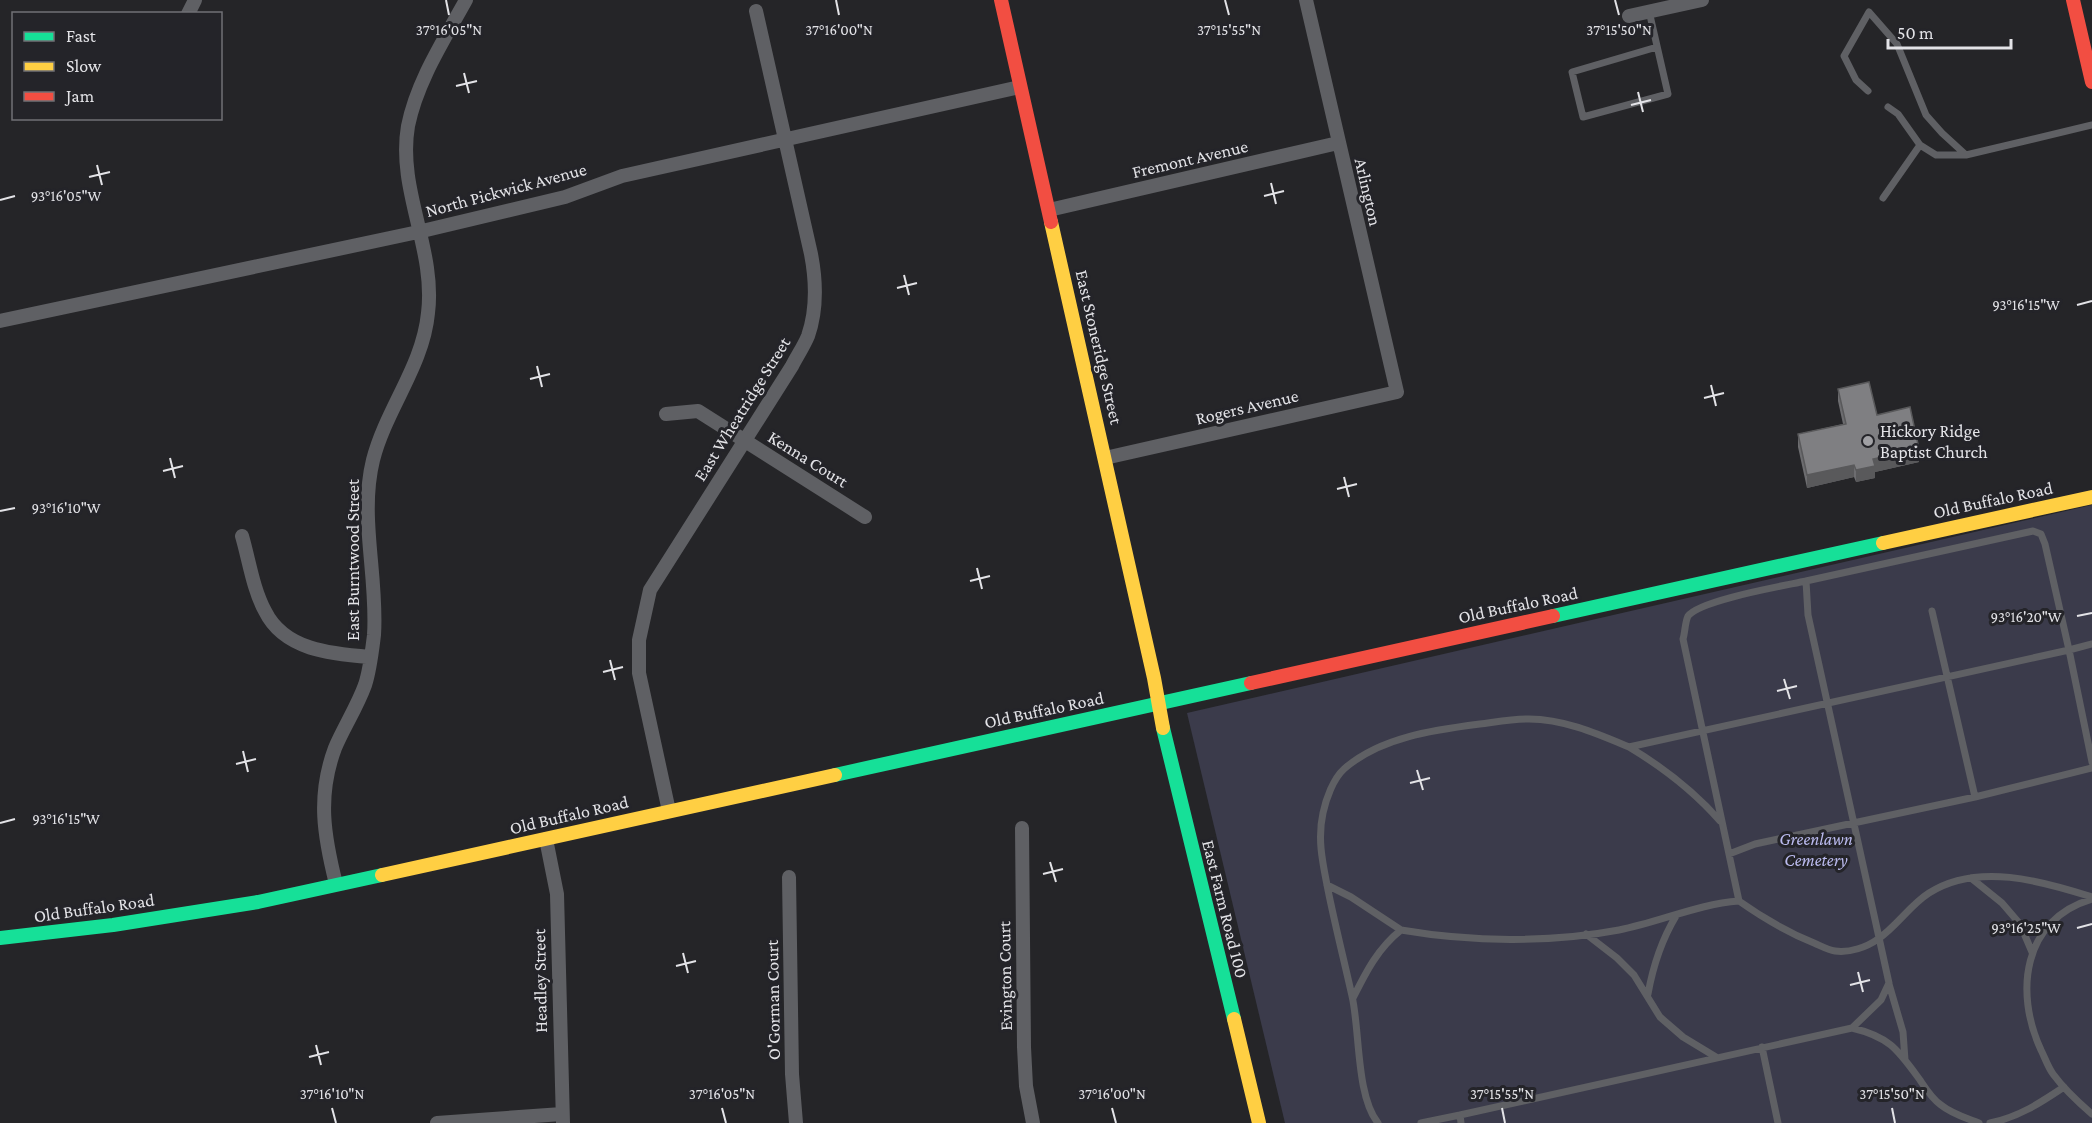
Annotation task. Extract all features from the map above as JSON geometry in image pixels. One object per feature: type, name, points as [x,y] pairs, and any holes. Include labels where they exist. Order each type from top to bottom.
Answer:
[{"type":"street","name":"East Burntwood Street","points":[[336,884],[323,818],[326,784],[335,750],[364,687],[374,637],[368,496],[373,461],[384,426],[416,360],[429,313],[429,282],[407,177],[406,143],[410,120],[422,83],[466,0]]},
{"type":"street","name":"East Stoneridge Street","points":[[1001,0],[1159,703]]},
{"type":"street","name":"Arlington","points":[[1306,0],[1396,392]]},
{"type":"street","points":[[1629,15],[1702,0]]},
{"type":"street","points":[[2073,0],[2092,82]]},
{"type":"street","name":"East Wheatridge Street","points":[[669,811],[639,673],[641,623],[651,590],[792,366],[808,335],[814,302],[814,270],[756,11]]},
{"type":"street","name":"North Pickwick Avenue","points":[[0,321],[418,232],[566,197],[622,176],[1020,87]]},
{"type":"street","name":"Fremont Avenue","points":[[1049,210],[1338,143]]},
{"type":"street","name":"Rogers Avenue","points":[[1105,458],[1396,392]]},
{"type":"street","name":"Kenna Court","points":[[666,414],[698,411],[865,516]]},
{"type":"street","name":"Old Buffalo Road","points":[[0,938],[113,925],[226,908],[2092,497]]},
{"type":"street","points":[[242,536],[261,604],[271,622],[279,630],[297,642],[318,650],[370,657]]},
{"type":"street","name":"East Farm Road 100","points":[[1159,703],[1162,724],[1259,1123]]},
{"type":"street","name":"Evington Court","points":[[1022,828],[1024,1047],[1028,1102],[1033,1123]]},
{"type":"street","name":"Headley Street","points":[[546,839],[557,894],[562,1118]]},
{"type":"street","name":"O'Gorman Court","points":[[789,877],[792,1074],[796,1123]]},
{"type":"street","points":[[437,1123],[562,1118]]},
{"type":"lane","points":[[1649,11],[1668,94],[1583,117],[1572,72],[1657,47]]},
{"type":"lane","points":[[1868,92],[1856,80],[1844,56],[1869,12],[1897,44],[1926,115],[1966,155]]},
{"type":"lane","points":[[1888,107],[1898,114],[1920,145],[1936,155],[1966,155],[2092,125]]},
{"type":"lane","points":[[1883,198],[1920,145]]},
{"type":"lane","points":[[1739,901],[1683,639],[1688,617],[1700,607],[2033,531],[2041,534],[2069,650],[2092,762]]},
{"type":"lane","points":[[1806,581],[1808,615],[1889,983],[1903,1032],[1905,1060]]},
{"type":"lane","points":[[1932,611],[1975,797]]},
{"type":"lane","points":[[1629,747],[2092,644]]},
{"type":"lane","points":[[1378,1123],[1371,1115],[1366,1095],[1358,1052],[1353,998],[1337,938],[1319,839],[1323,812],[1330,790],[1342,770],[1367,753],[1407,737],[1449,728],[1530,719],[1559,722],[1593,732],[1629,747],[1664,768],[1700,798],[1722,822]]},
{"type":"lane","points":[[1729,854],[1755,844],[1975,797],[2092,768]]},
{"type":"lane","points":[[1327,885],[1351,897],[1401,930],[1453,938],[1552,937],[1618,930],[1718,903],[1739,901],[1794,935],[1836,951],[1867,946],[1879,939],[1929,893],[1971,878],[2000,876],[2030,880],[2092,898]]},
{"type":"lane","points":[[1971,878],[2002,903],[2020,924],[2032,952]]},
{"type":"lane","points":[[2092,898],[2069,909],[2051,923],[2037,941],[2026,976],[2033,1032],[2052,1072],[2092,1114]]},
{"type":"lane","points":[[1648,994],[1654,964],[1666,932],[1676,916]]},
{"type":"lane","points":[[1353,998],[1370,964],[1389,939],[1401,930]]},
{"type":"lane","points":[[1586,934],[1617,958],[1634,975],[1648,994],[1660,1017],[1683,1037],[1716,1057]]},
{"type":"lane","points":[[1852,1028],[1881,1000],[1889,983]]},
{"type":"lane","points":[[1421,1123],[1461,1119],[1716,1057],[1852,1028],[1877,1035],[1892,1045],[1940,1105],[1979,1123]]},
{"type":"lane","points":[[1762,1047],[1778,1123]]},
{"type":"lane","points":[[1990,1123],[2008,1119],[2032,1108],[2064,1087]]},
{"type":"green space","name":"Greenlawn Cemetery","points":[[2092,505],[2092,1123],[1285,1123],[1187,713]]},
{"type":"building","name":"Hickory Ridge Baptist Church","points":[[1869,382],[1877,415],[1910,407],[1919,449],[1873,459],[1875,466],[1856,470],[1854,465],[1807,475],[1798,434],[1846,424],[1838,389]]},
{"type":"traffic: fast","points":[[1553,616],[1883,543]]},
{"type":"traffic: fast","points":[[835,775],[1251,683]]},
{"type":"traffic: fast","points":[[1163,728],[1234,1019]]},
{"type":"traffic: fast","points":[[0,938],[113,925],[258,902],[382,875]]},
{"type":"traffic: slow","points":[[1051,222],[1154,678],[1163,728]]},
{"type":"traffic: slow","points":[[1883,543],[2092,497]]},
{"type":"traffic: slow","points":[[382,875],[835,775]]},
{"type":"traffic: slow","points":[[1234,1019],[1259,1123]]},
{"type":"traffic: jam","points":[[1001,0],[1051,222]]},
{"type":"traffic: jam","points":[[2073,0],[2092,82]]},
{"type":"traffic: jam","points":[[1251,683],[1553,616]]},
{"type":"place","name":"Hickory Ridge Baptist Church","points":[[1868,441]]}]
